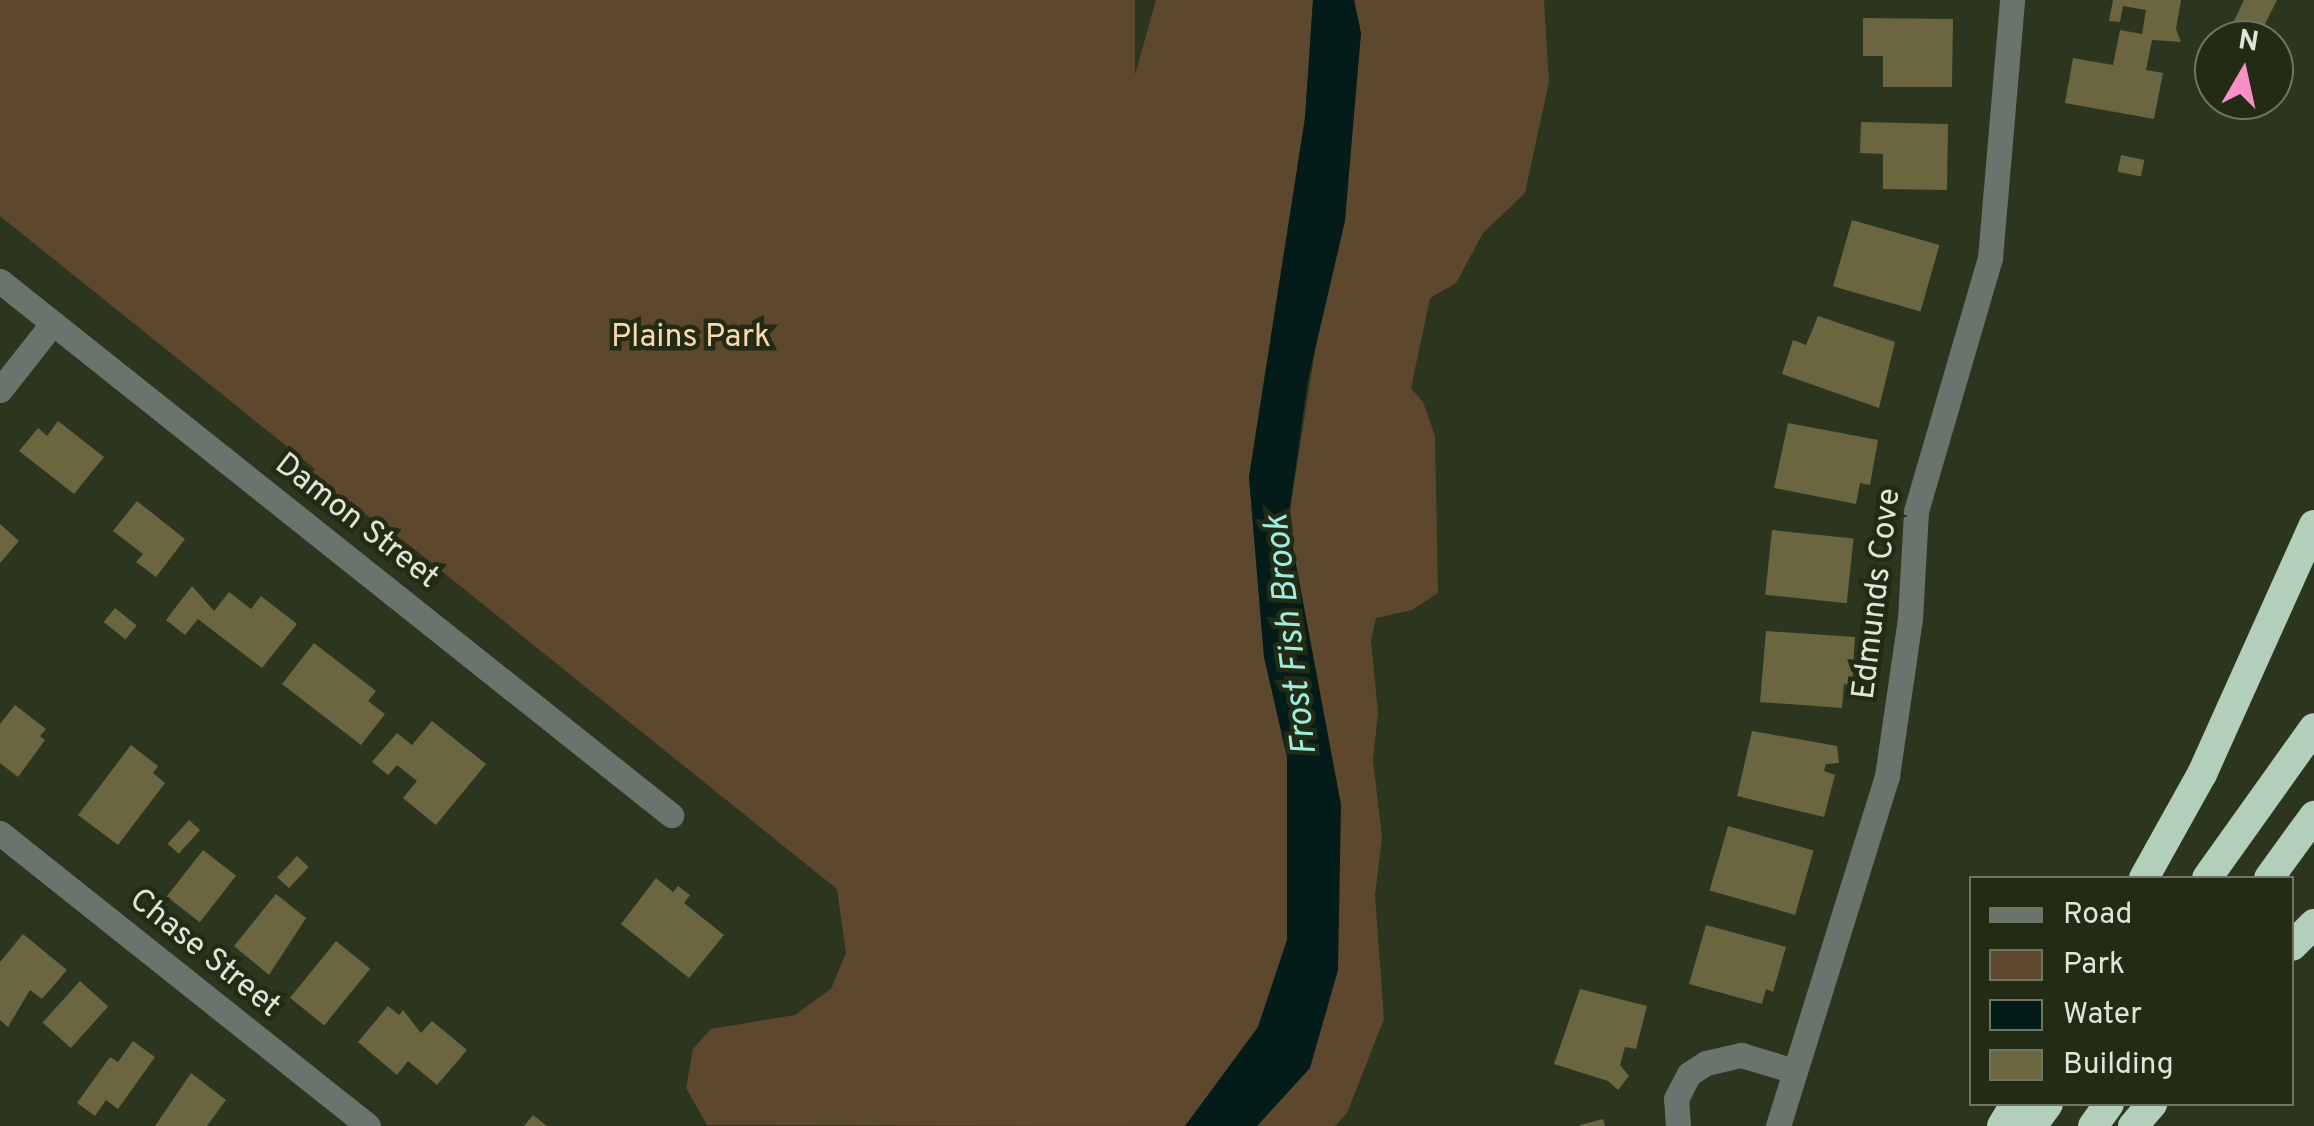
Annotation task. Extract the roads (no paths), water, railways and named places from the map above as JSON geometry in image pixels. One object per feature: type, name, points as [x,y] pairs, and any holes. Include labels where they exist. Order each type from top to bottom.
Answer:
[{"type":"highway","points":[[2145,876],[2202,774],[2314,525]]},
{"type":"highway","points":[[2209,876],[2314,728]]},
{"type":"highway","points":[[2270,876],[2314,816]]},
{"type":"highway","points":[[2294,944],[2314,924]]},
{"type":"highway","points":[[2134,1126],[2150,1106]]},
{"type":"street","name":"Edmunds Cove","points":[[1778,1126],[1791,1070],[1855,890],[1887,776],[1910,619],[1916,511],[1990,258],[2012,0]]},
{"type":"street","name":"Damon Street","points":[[0,281],[670,814]]},
{"type":"street","points":[[0,390],[52,324]]},
{"type":"street","name":"Chase Street","points":[[0,833],[368,1126]]},
{"type":"street","points":[[1678,1126],[1676,1099],[1689,1074],[1706,1063],[1741,1055],[1791,1070]]},
{"type":"water","name":"Frost Fish Brook","points":[[1313,0],[1354,0],[1361,33],[1345,221],[1308,380],[1288,522],[1341,805],[1338,970],[1310,1068],[1257,1126],[1185,1126],[1258,1027],[1287,940],[1287,757],[1264,657],[1249,477],[1305,118]]},
{"type":"park label","name":"Plains Park","points":[[691,338]]}]
